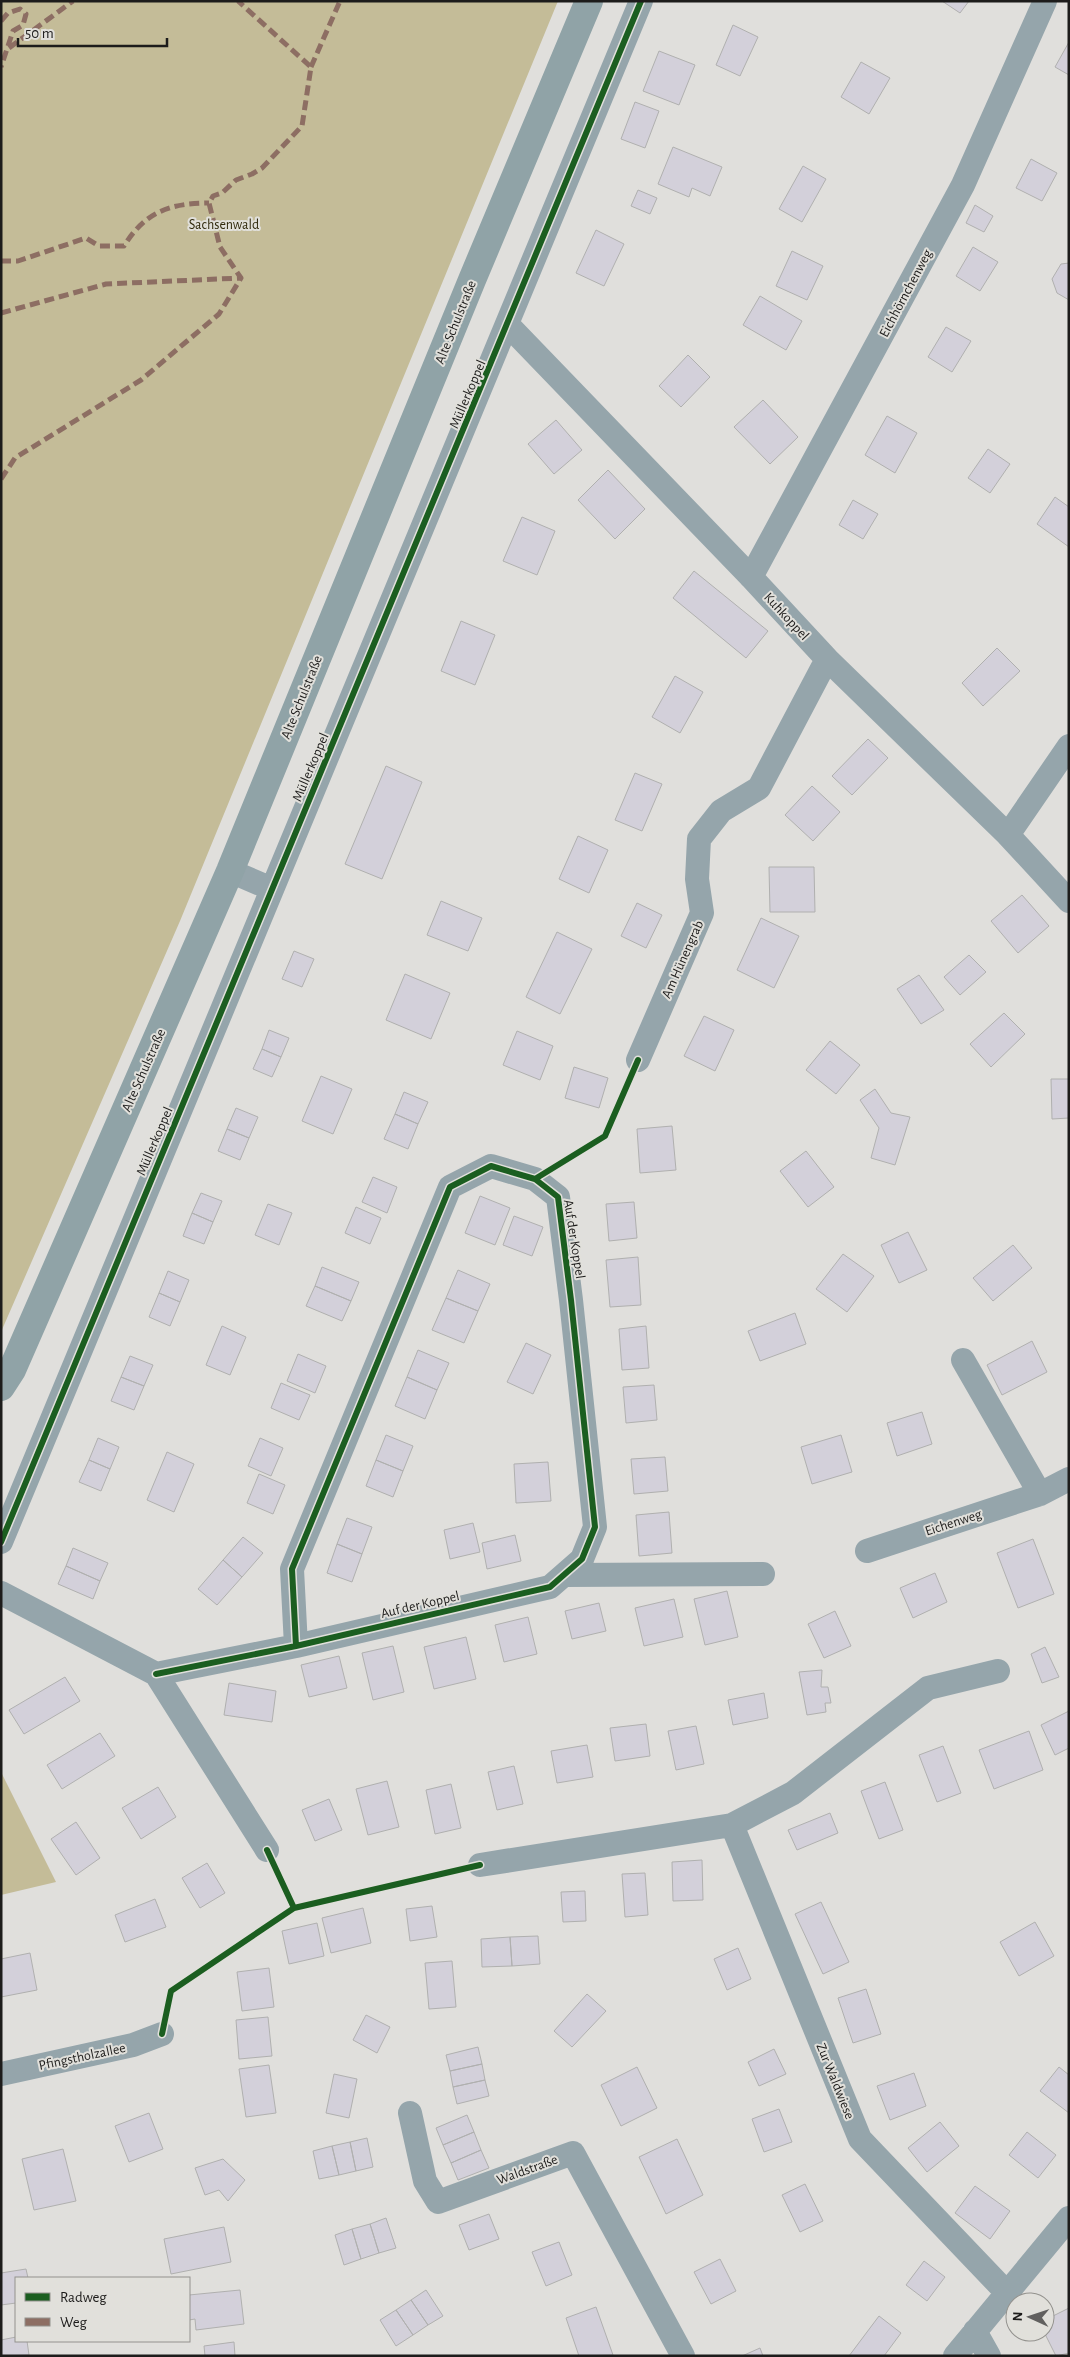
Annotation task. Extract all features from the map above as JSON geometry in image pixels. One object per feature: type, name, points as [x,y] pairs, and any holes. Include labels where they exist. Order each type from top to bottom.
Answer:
[{"type":"main road","name":"Alte Schulstraße","points":[[1,1387],[12,1370],[230,871],[589,1]]},
{"type":"street","name":"Müllerkoppel","points":[[1,1542],[272,889],[509,326],[641,1]]},
{"type":"street","name":"Eichhörnchenweg","points":[[751,577],[963,185],[1045,1]]},
{"type":"street","name":"Kuhkoppel","points":[[509,326],[751,577],[827,659],[1008,835],[1069,901]]},
{"type":"street","name":"Am Hünengrab","points":[[638,1060],[702,913],[697,879],[699,839],[722,811],[759,788],[827,659]]},
{"type":"street","points":[[1008,835],[1069,746]]},
{"type":"street","points":[[230,871],[272,889]]},
{"type":"street","name":"Auf der Koppel","points":[[156,1674],[296,1646],[550,1587],[582,1559],[595,1527],[572,1310],[558,1198],[535,1178],[491,1166],[450,1187],[292,1569],[296,1646]]},
{"type":"street","points":[[963,1360],[1040,1494]]},
{"type":"street","name":"Eichenweg","points":[[867,1551],[1040,1494],[1069,1479]]},
{"type":"street","points":[[564,1575],[763,1574]]},
{"type":"street","points":[[1,1594],[156,1674],[268,1850]]},
{"type":"street","points":[[480,1865],[732,1825],[793,1792],[928,1688],[998,1671]]},
{"type":"street","name":"Zur Waldwiese","points":[[732,1825],[860,2139],[1006,2292]]},
{"type":"street","name":"Pfingstholzallee","points":[[1,2074],[133,2046],[162,2034]]},
{"type":"street","name":"Waldstraße","points":[[410,2113],[425,2181],[438,2202],[573,2153],[682,2356]]},
{"type":"street","points":[[1008,2292],[1069,2218]]},
{"type":"street","points":[[955,2356],[1005,2295]]},
{"type":"street","points":[[975,2331],[989,2356]]},
{"type":"green space","name":"Sachsenwald","points":[[1,1],[558,1],[180,921],[1,1332]]},
{"type":"green space","points":[[1,1772],[56,1882],[1,1895]]},
{"type":"building","points":[[942,1],[969,1],[960,13]]},
{"type":"building","points":[[733,25],[758,37],[740,76],[716,65]]},
{"type":"building","points":[[1069,42],[1069,75],[1055,67]]},
{"type":"building","points":[[659,51],[695,65],[679,105],[643,91]]},
{"type":"building","points":[[861,62],[890,78],[869,114],[841,97]]},
{"type":"building","points":[[635,102],[659,111],[645,148],[621,139]]},
{"type":"building","points":[[673,147],[722,167],[710,196],[692,188],[689,197],[658,184]]},
{"type":"building","points":[[1031,159],[1057,173],[1042,201],[1016,188]]},
{"type":"building","points":[[803,166],[826,179],[802,222],[779,209]]},
{"type":"building","points":[[638,190],[657,198],[650,214],[631,206]]},
{"type":"building","points":[[975,205],[993,216],[984,232],[966,223]]},
{"type":"building","points":[[596,230],[624,244],[604,286],[576,273]]},
{"type":"building","points":[[973,247],[998,262],[980,291],[956,276]]},
{"type":"building","points":[[792,251],[823,266],[807,300],[776,286]]},
{"type":"building","points":[[1069,263],[1069,300],[1057,293],[1052,279],[1061,264]]},
{"type":"building","points":[[760,296],[802,321],[786,350],[743,325]]},
{"type":"building","points":[[946,327],[971,341],[952,372],[928,357]]},
{"type":"building","points":[[688,355],[710,377],[681,407],[659,386]]},
{"type":"building","points":[[763,400],[798,437],[770,464],[734,427]]},
{"type":"building","points":[[887,416],[917,433],[895,473],[865,455]]},
{"type":"building","points":[[556,420],[582,450],[554,474],[528,444]]},
{"type":"building","points":[[988,449],[1010,464],[990,493],[968,478]]},
{"type":"building","points":[[608,470],[645,509],[615,539],[578,500]]},
{"type":"building","points":[[1055,497],[1069,507],[1069,547],[1037,524]]},
{"type":"building","points":[[853,500],[878,514],[863,539],[839,525]]},
{"type":"building","points":[[522,517],[555,531],[537,575],[503,561]]},
{"type":"building","points":[[694,571],[768,631],[746,658],[673,598]]},
{"type":"building","points":[[461,621],[495,635],[475,685],[441,671]]},
{"type":"building","points":[[997,648],[1020,671],[983,706],[962,683]]},
{"type":"building","points":[[675,676],[703,692],[680,733],[652,717]]},
{"type":"building","points":[[868,739],[888,758],[852,795],[832,776]]},
{"type":"building","points":[[386,766],[422,782],[382,879],[345,864]]},
{"type":"building","points":[[635,773],[662,784],[642,831],[615,820]]},
{"type":"building","points":[[812,786],[840,812],[813,841],[785,815]]},
{"type":"building","points":[[578,836],[608,850],[589,893],[559,879]]},
{"type":"building","points":[[769,867],[814,867],[815,912],[770,912]]},
{"type":"building","points":[[1022,895],[1049,926],[1018,953],[991,921]]},
{"type":"building","points":[[441,901],[482,918],[468,951],[427,935]]},
{"type":"building","points":[[637,903],[662,915],[646,948],[621,936]]},
{"type":"building","points":[[761,918],[799,936],[774,988],[737,970]]},
{"type":"building","points":[[557,932],[592,949],[560,1014],[526,997]]},
{"type":"building","points":[[294,951],[314,959],[302,987],[282,979]]},
{"type":"building","points":[[969,955],[986,972],[960,995],[944,977]]},
{"type":"building","points":[[405,974],[450,993],[431,1039],[386,1020]]},
{"type":"building","points":[[919,975],[944,1010],[921,1024],[897,989]]},
{"type":"building","points":[[1004,1013],[1025,1034],[991,1067],[970,1044]]},
{"type":"building","points":[[704,1016],[734,1030],[715,1071],[684,1056]]},
{"type":"building","points":[[269,1030],[289,1038],[281,1057],[262,1049]]},
{"type":"building","points":[[517,1031],[553,1046],[540,1080],[503,1065]]},
{"type":"building","points":[[830,1041],[860,1065],[836,1094],[806,1070]]},
{"type":"building","points":[[262,1049],[281,1057],[272,1077],[253,1069]]},
{"type":"building","points":[[574,1067],[608,1078],[599,1108],[565,1098]]},
{"type":"building","points":[[321,1076],[352,1089],[333,1134],[302,1121]]},
{"type":"building","points":[[1051,1079],[1069,1079],[1069,1118],[1052,1119]]},
{"type":"building","points":[[875,1089],[891,1113],[910,1117],[895,1165],[871,1158],[879,1128],[860,1100]]},
{"type":"building","points":[[404,1092],[428,1102],[418,1124],[395,1114]]},
{"type":"building","points":[[236,1108],[258,1117],[249,1138],[227,1129]]},
{"type":"building","points":[[395,1114],[418,1124],[408,1149],[384,1139]]},
{"type":"building","points":[[672,1126],[676,1170],[640,1173],[637,1129]]},
{"type":"building","points":[[227,1129],[249,1138],[240,1160],[218,1151]]},
{"type":"building","points":[[806,1151],[834,1187],[808,1207],[780,1171]]},
{"type":"building","points":[[373,1177],[397,1187],[387,1213],[362,1202]]},
{"type":"building","points":[[201,1193],[222,1201],[213,1222],[192,1213]]},
{"type":"building","points":[[480,1196],[510,1208],[495,1245],[465,1233]]},
{"type":"building","points":[[634,1202],[637,1238],[609,1241],[606,1204]]},
{"type":"building","points":[[268,1204],[292,1213],[279,1245],[255,1235]]},
{"type":"building","points":[[356,1207],[381,1218],[370,1244],[345,1233]]},
{"type":"building","points":[[192,1213],[213,1222],[204,1244],[183,1236]]},
{"type":"building","points":[[514,1216],[543,1227],[532,1256],[503,1245]]},
{"type":"building","points":[[908,1232],[927,1270],[899,1283],[881,1245]]},
{"type":"building","points":[[1013,1245],[1032,1268],[993,1301],[973,1278]]},
{"type":"building","points":[[843,1254],[874,1276],[847,1312],[816,1289]]},
{"type":"building","points":[[638,1257],[641,1305],[610,1307],[606,1260]]},
{"type":"building","points":[[322,1267],[359,1282],[351,1301],[315,1286]]},
{"type":"building","points":[[458,1270],[490,1284],[478,1311],[446,1298]]},
{"type":"building","points":[[168,1271],[189,1280],[180,1302],[159,1293]]},
{"type":"building","points":[[315,1286],[351,1301],[342,1321],[306,1306]]},
{"type":"building","points":[[159,1293],[180,1302],[170,1326],[149,1317]]},
{"type":"building","points":[[446,1298],[478,1311],[464,1343],[432,1330]]},
{"type":"building","points":[[795,1313],[806,1344],[760,1361],[748,1331]]},
{"type":"building","points":[[222,1326],[246,1337],[230,1375],[206,1365]]},
{"type":"building","points":[[646,1326],[649,1368],[622,1370],[619,1329]]},
{"type":"building","points":[[1032,1341],[1047,1372],[1002,1395],[987,1365]]},
{"type":"building","points":[[526,1343],[551,1355],[533,1394],[507,1382]]},
{"type":"building","points":[[418,1350],[449,1363],[437,1390],[407,1377]]},
{"type":"building","points":[[298,1354],[326,1366],[315,1393],[287,1381]]},
{"type":"building","points":[[130,1356],[153,1365],[144,1386],[121,1377]]},
{"type":"building","points":[[121,1377],[144,1386],[134,1410],[111,1401]]},
{"type":"building","points":[[407,1377],[437,1390],[425,1419],[395,1406]]},
{"type":"building","points":[[281,1383],[310,1395],[299,1420],[271,1408]]},
{"type":"building","points":[[654,1385],[657,1420],[626,1423],[623,1387]]},
{"type":"building","points":[[922,1412],[932,1444],[897,1456],[887,1423]]},
{"type":"building","points":[[386,1435],[413,1446],[403,1471],[376,1460]]},
{"type":"building","points":[[841,1435],[852,1472],[812,1484],[801,1447]]},
{"type":"building","points":[[98,1438],[119,1447],[110,1469],[89,1460]]},
{"type":"building","points":[[260,1438],[283,1448],[271,1476],[248,1466]]},
{"type":"building","points":[[167,1452],[194,1464],[174,1512],[147,1500]]},
{"type":"building","points":[[665,1457],[668,1491],[634,1494],[631,1459]]},
{"type":"building","points":[[89,1460],[110,1469],[101,1491],[79,1482]]},
{"type":"building","points":[[376,1460],[403,1471],[393,1497],[366,1486]]},
{"type":"building","points":[[548,1462],[551,1501],[516,1503],[514,1464]]},
{"type":"building","points":[[259,1474],[285,1485],[273,1514],[247,1503]]},
{"type":"building","points":[[669,1512],[672,1553],[639,1556],[636,1515]]},
{"type":"building","points":[[347,1518],[372,1527],[362,1554],[337,1544]]},
{"type":"building","points":[[473,1523],[480,1552],[450,1559],[444,1530]]},
{"type":"building","points":[[515,1535],[521,1561],[487,1569],[482,1543]]},
{"type":"building","points":[[243,1537],[263,1553],[242,1577],[223,1560]]},
{"type":"building","points":[[1033,1539],[1054,1594],[1018,1608],[997,1553]]},
{"type":"building","points":[[337,1544],[362,1554],[352,1582],[327,1573]]},
{"type":"building","points":[[73,1548],[108,1563],[100,1581],[66,1566]]},
{"type":"building","points":[[223,1560],[242,1577],[217,1605],[198,1589]]},
{"type":"building","points":[[66,1566],[100,1581],[93,1599],[58,1584]]},
{"type":"building","points":[[935,1573],[947,1602],[913,1618],[900,1588]]},
{"type":"building","points":[[727,1591],[738,1637],[705,1645],[694,1599]]},
{"type":"building","points":[[674,1599],[683,1637],[644,1646],[635,1608]]},
{"type":"building","points":[[599,1603],[606,1631],[572,1639],[565,1611]]},
{"type":"building","points":[[835,1611],[851,1646],[824,1658],[808,1624]]},
{"type":"building","points":[[528,1617],[537,1654],[504,1662],[495,1625]]},
{"type":"building","points":[[466,1637],[476,1679],[434,1689],[424,1647]]},
{"type":"building","points":[[393,1646],[404,1692],[373,1700],[362,1653]]},
{"type":"building","points":[[1045,1647],[1059,1677],[1042,1683],[1031,1654]]},
{"type":"building","points":[[339,1656],[347,1688],[309,1697],[301,1665]]},
{"type":"building","points":[[822,1670],[821,1687],[828,1687],[831,1703],[825,1703],[826,1712],[807,1715],[799,1672]]},
{"type":"building","points":[[65,1677],[80,1701],[24,1734],[9,1710]]},
{"type":"building","points":[[229,1683],[276,1691],[272,1722],[224,1715]]},
{"type":"building","points":[[764,1693],[768,1718],[733,1725],[728,1700]]},
{"type":"building","points":[[1069,1711],[1069,1748],[1055,1755],[1041,1725]]},
{"type":"building","points":[[646,1724],[650,1756],[615,1761],[610,1728]]},
{"type":"building","points":[[696,1726],[704,1764],[676,1770],[668,1731]]},
{"type":"building","points":[[1029,1731],[1043,1770],[994,1789],[979,1750]]},
{"type":"building","points":[[100,1733],[115,1756],[62,1789],[47,1765]]},
{"type":"building","points":[[587,1745],[593,1777],[557,1783],[551,1751]]},
{"type":"building","points":[[943,1746],[961,1793],[937,1802],[919,1755]]},
{"type":"building","points":[[514,1766],[523,1804],[497,1810],[488,1772]]},
{"type":"building","points":[[387,1781],[399,1827],[368,1835],[356,1789]]},
{"type":"building","points":[[885,1782],[903,1830],[879,1839],[861,1791]]},
{"type":"building","points":[[451,1784],[461,1828],[435,1834],[426,1790]]},
{"type":"building","points":[[158,1787],[176,1817],[141,1839],[122,1808]]},
{"type":"building","points":[[329,1799],[342,1830],[315,1841],[302,1810]]},
{"type":"building","points":[[830,1813],[838,1833],[797,1850],[788,1830]]},
{"type":"building","points":[[76,1822],[100,1858],[76,1875],[51,1839]]},
{"type":"building","points":[[702,1860],[703,1900],[673,1901],[672,1862]]},
{"type":"building","points":[[207,1863],[225,1893],[200,1908],[182,1878]]},
{"type":"building","points":[[645,1873],[648,1915],[625,1917],[622,1874]]},
{"type":"building","points":[[585,1891],[586,1921],[563,1922],[561,1892]]},
{"type":"building","points":[[155,1899],[166,1927],[125,1942],[115,1915]]},
{"type":"building","points":[[821,1902],[849,1962],[823,1974],[795,1914]]},
{"type":"building","points":[[432,1906],[437,1937],[410,1941],[406,1909]]},
{"type":"building","points":[[363,1908],[371,1943],[331,1953],[322,1918]]},
{"type":"building","points":[[1035,1922],[1054,1956],[1019,1976],[1000,1942]]},
{"type":"building","points":[[317,1923],[324,1956],[289,1964],[282,1931]]},
{"type":"building","points":[[538,1936],[540,1964],[512,1966],[510,1937]]},
{"type":"building","points":[[510,1937],[512,1966],[482,1967],[481,1939]]},
{"type":"building","points":[[738,1948],[751,1979],[727,1990],[714,1959]]},
{"type":"building","points":[[30,1953],[37,1990],[1,1997],[1,1959]]},
{"type":"building","points":[[452,1961],[456,2007],[429,2009],[425,1963]]},
{"type":"building","points":[[269,1968],[274,2007],[242,2011],[237,1972]]},
{"type":"building","points":[[866,1989],[881,2034],[853,2043],[838,1998]]},
{"type":"building","points":[[587,1994],[606,2011],[572,2047],[554,2031]]},
{"type":"building","points":[[366,2015],[390,2027],[377,2053],[353,2040]]},
{"type":"building","points":[[268,2017],[272,2056],[239,2059],[236,2020]]},
{"type":"building","points":[[478,2047],[482,2064],[450,2071],[446,2055]]},
{"type":"building","points":[[774,2049],[786,2074],[759,2086],[748,2062]]},
{"type":"building","points":[[482,2064],[485,2080],[453,2087],[450,2071]]},
{"type":"building","points":[[269,2065],[276,2113],[246,2117],[239,2069]]},
{"type":"building","points":[[637,2067],[657,2108],[621,2126],[601,2085]]},
{"type":"building","points":[[1059,2067],[1069,2075],[1069,2113],[1040,2091]]},
{"type":"building","points":[[914,2073],[926,2106],[890,2120],[877,2086]]},
{"type":"building","points":[[334,2074],[357,2079],[349,2118],[326,2113]]},
{"type":"building","points":[[485,2080],[489,2096],[457,2104],[453,2087]]},
{"type":"building","points":[[779,2109],[792,2142],[764,2152],[752,2119]]},
{"type":"building","points":[[149,2113],[163,2149],[129,2162],[115,2126]]},
{"type":"building","points":[[467,2115],[474,2132],[443,2145],[436,2128]]},
{"type":"building","points":[[940,2122],[959,2146],[927,2172],[908,2148]]},
{"type":"building","points":[[474,2132],[481,2150],[451,2163],[443,2145]]},
{"type":"building","points":[[1027,2132],[1056,2155],[1038,2178],[1009,2155]]},
{"type":"building","points":[[367,2138],[373,2167],[356,2171],[350,2142]]},
{"type":"building","points":[[677,2139],[703,2195],[666,2214],[639,2157]]},
{"type":"building","points":[[350,2142],[356,2171],[339,2175],[332,2146]]},
{"type":"building","points":[[332,2146],[339,2175],[319,2179],[313,2151]]},
{"type":"building","points":[[63,2149],[76,2201],[34,2210],[22,2159]]},
{"type":"building","points":[[481,2150],[489,2168],[458,2180],[451,2163]]},
{"type":"building","points":[[223,2159],[245,2180],[228,2201],[219,2190],[205,2195],[195,2168]]},
{"type":"building","points":[[805,2184],[823,2221],[800,2232],[782,2195]]},
{"type":"building","points":[[975,2186],[1010,2211],[990,2239],[955,2213]]},
{"type":"building","points":[[489,2214],[499,2239],[469,2250],[459,2225]]},
{"type":"building","points":[[386,2218],[396,2248],[379,2253],[370,2224]]},
{"type":"building","points":[[370,2224],[379,2253],[361,2259],[352,2229]]},
{"type":"building","points":[[224,2227],[231,2262],[171,2274],[164,2239]]},
{"type":"building","points":[[352,2229],[361,2259],[344,2265],[335,2235]]},
{"type":"building","points":[[559,2242],[572,2275],[546,2286],[532,2252]]},
{"type":"building","points":[[720,2259],[736,2291],[711,2304],[694,2272]]},
{"type":"building","points":[[924,2261],[945,2277],[927,2301],[906,2285]]},
{"type":"building","points":[[26,2269],[28,2277],[15,2277],[15,2303],[1,2305],[1,2273]]},
{"type":"building","points":[[240,2290],[244,2324],[196,2330],[195,2319],[190,2320],[190,2295]]},
{"type":"building","points":[[426,2290],[443,2316],[428,2325],[411,2300]]},
{"type":"building","points":[[411,2300],[428,2325],[413,2335],[396,2310]]},
{"type":"building","points":[[596,2307],[613,2355],[579,2356],[566,2318]]},
{"type":"building","points":[[1069,2308],[1069,2353],[1056,2356],[1049,2342],[1055,2342],[1055,2315]]},
{"type":"building","points":[[396,2310],[413,2335],[396,2346],[380,2320]]},
{"type":"building","points":[[879,2316],[901,2333],[884,2356],[849,2356]]},
{"type":"building","points":[[15,2337],[15,2342],[27,2342],[29,2355],[1,2356],[1,2340]]},
{"type":"building","points":[[234,2342],[235,2356],[205,2356],[204,2346]]},
{"type":"building","points":[[760,2348],[763,2356],[742,2356]]},
{"type":"marked path","points":[[9,48],[73,1]]},
{"type":"marked path","points":[[1,479],[15,458],[141,380],[219,314],[241,278],[220,247],[209,203],[213,196],[222,193],[236,180],[262,168],[302,126],[311,67],[238,1]]},
{"type":"marked path","points":[[311,67],[340,1]]},
{"type":"marked path","points":[[1,21],[8,13],[20,9],[26,14],[23,25],[13,31],[1,67]]},
{"type":"marked path","points":[[1,261],[18,261],[86,238],[99,246],[124,246],[132,234],[150,217],[182,205],[209,203]]},
{"type":"marked path","points":[[1,313],[106,284],[241,278]]},
{"type":"cycle path","points":[[1,1542],[403,579],[641,1]]},
{"type":"cycle path","points":[[535,1179],[605,1136],[638,1060]]},
{"type":"cycle path","points":[[156,1674],[296,1646],[550,1587],[582,1559],[595,1527],[571,1300],[558,1197],[535,1179],[491,1166],[450,1187],[292,1569],[296,1646]]},
{"type":"cycle path","points":[[162,2034],[171,1991],[294,1908],[267,1850]]},
{"type":"cycle path","points":[[294,1908],[480,1865]]}]
